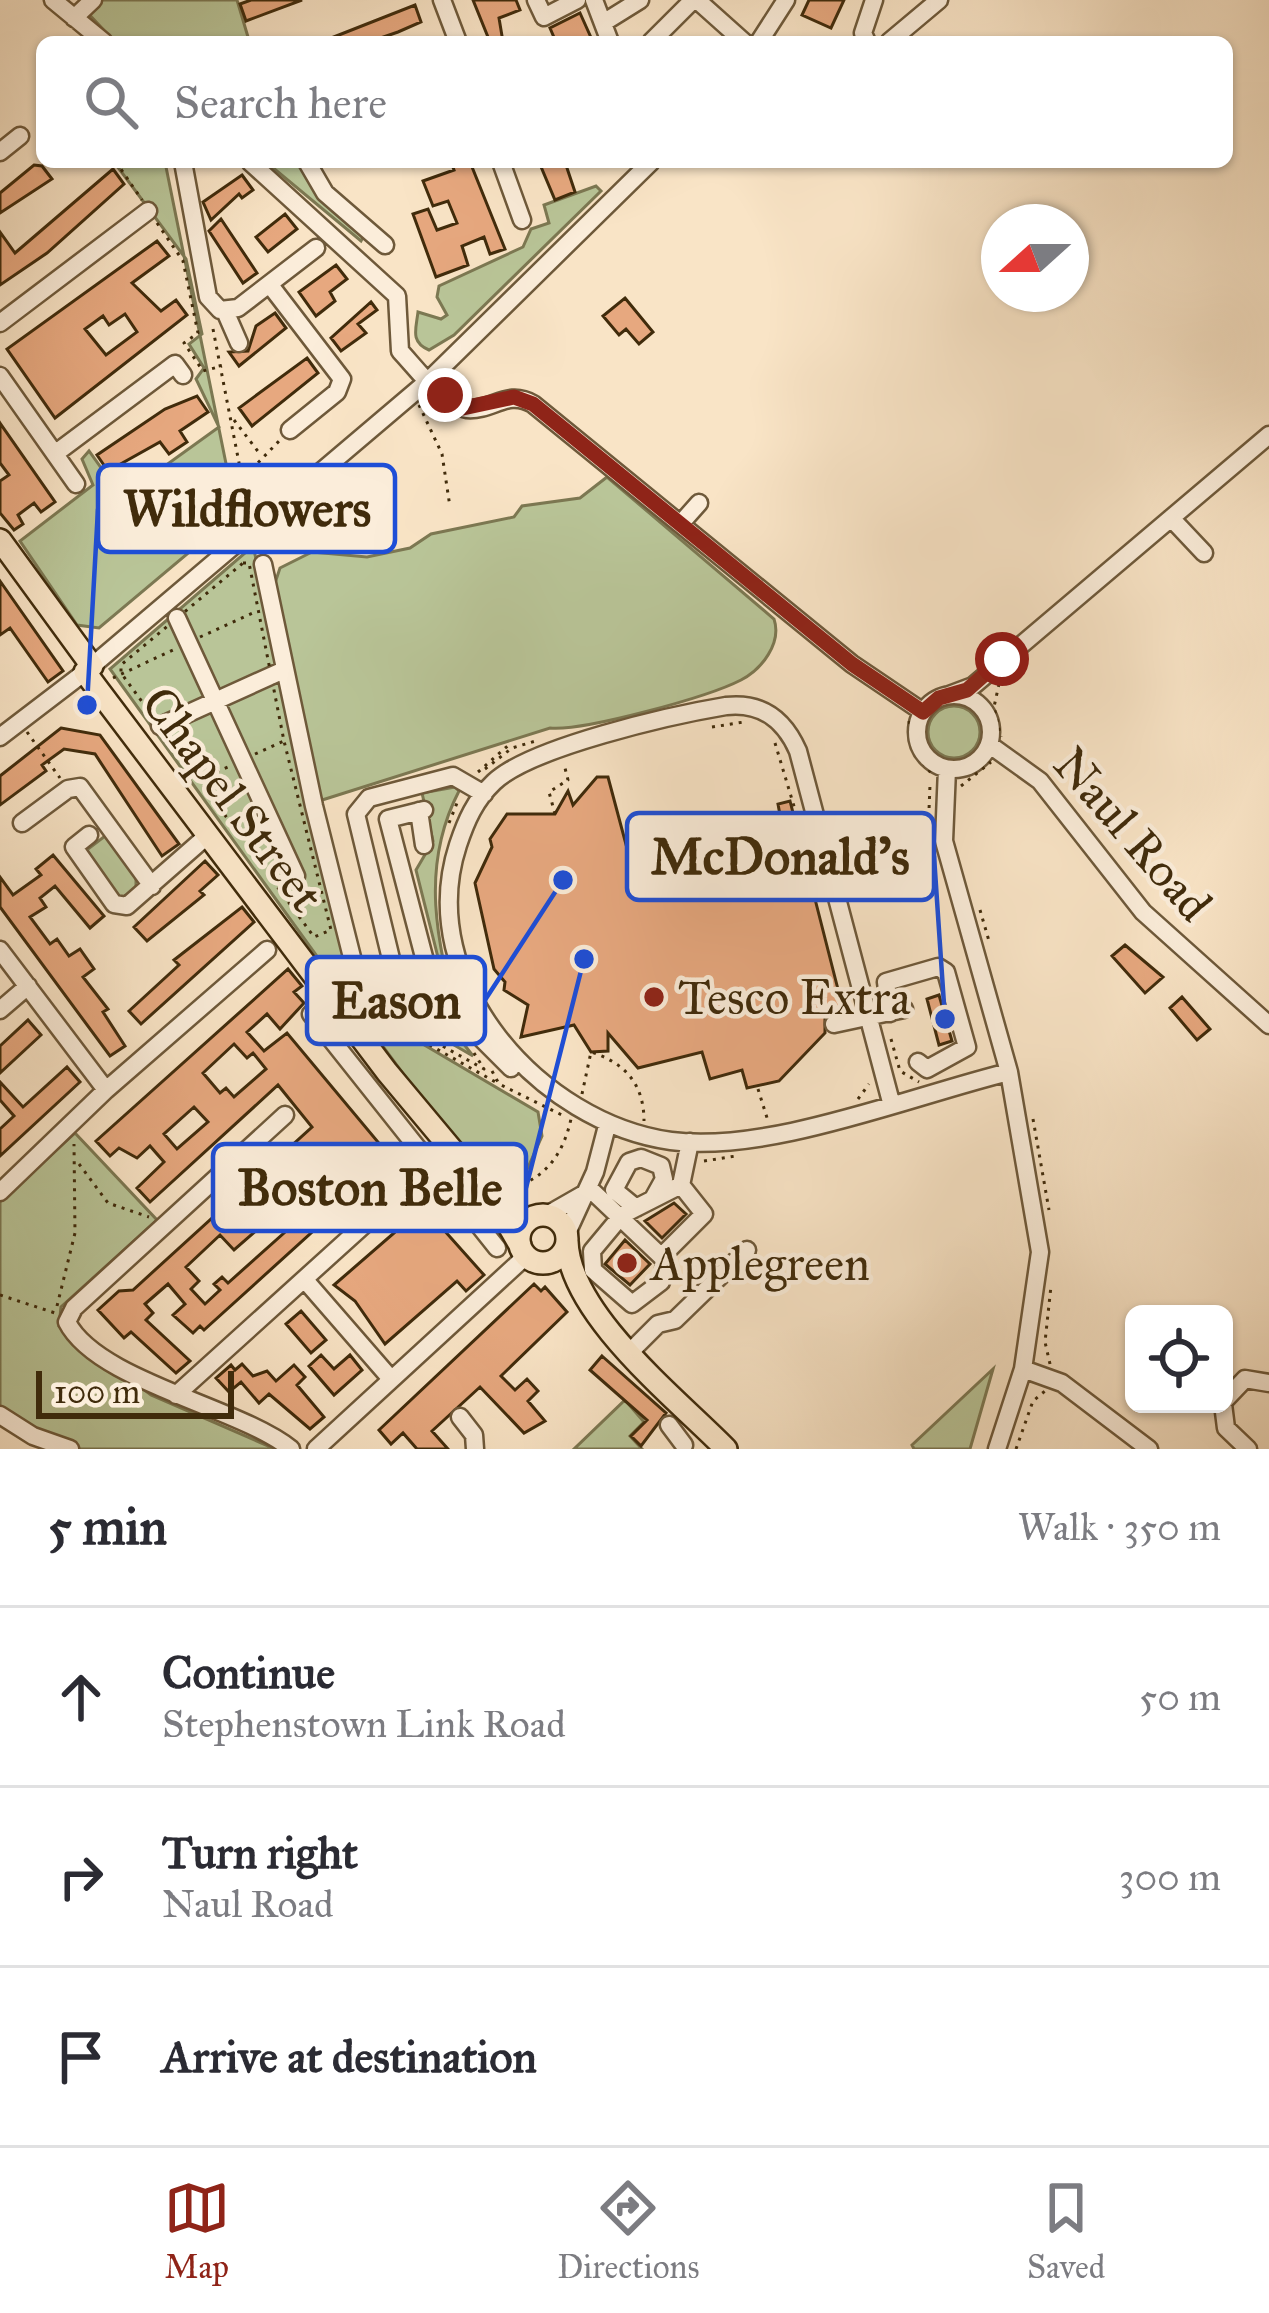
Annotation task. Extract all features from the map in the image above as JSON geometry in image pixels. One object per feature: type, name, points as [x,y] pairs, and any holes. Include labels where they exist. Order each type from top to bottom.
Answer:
[{"type":"main road","name":"Chapel Street","points":[[0,540],[208,835],[346,1019],[495,1194],[520,1253]]},
{"type":"main road","points":[[495,1194],[509,1209],[543,1215],[567,1237],[579,1286]]},
{"type":"main road","points":[[520,1253],[521,1229],[543,1215]]},
{"type":"main road","points":[[520,1253],[558,1258],[567,1237]]},
{"type":"main road","points":[[520,1253],[579,1286],[630,1352],[726,1449]]},
{"type":"street","points":[[53,0],[96,36]]},
{"type":"street","points":[[74,18],[93,0]]},
{"type":"street","points":[[442,0],[453,36]]},
{"type":"street","points":[[536,0],[544,17],[577,0]]},
{"type":"street","points":[[594,0],[608,36]]},
{"type":"street","points":[[602,22],[640,0]]},
{"type":"street","points":[[657,36],[695,0],[737,36]]},
{"type":"street","points":[[763,36],[786,0]]},
{"type":"street","points":[[864,36],[874,0]]},
{"type":"street","points":[[896,36],[939,0]]},
{"type":"street","points":[[0,152],[20,136]]},
{"type":"street","points":[[184,168],[208,297],[225,311],[239,343]]},
{"type":"street","points":[[257,168],[397,296],[401,310],[397,344],[463,408],[514,397],[528,400],[916,711]]},
{"type":"street","points":[[311,168],[325,193],[386,244]]},
{"type":"street","points":[[502,168],[523,220]]},
{"type":"street","points":[[0,737],[96,673],[261,520],[429,380],[645,168]]},
{"type":"street","points":[[0,323],[124,220],[148,211]]},
{"type":"street","points":[[225,311],[270,285],[316,248]]},
{"type":"street","points":[[270,285],[341,377],[337,392],[300,430]]},
{"type":"street","points":[[56,453],[175,364],[183,375]]},
{"type":"street","points":[[0,376],[76,484]]},
{"type":"street","points":[[916,711],[1002,669],[1269,435]]},
{"type":"street","points":[[683,521],[699,503]]},
{"type":"street","points":[[1171,518],[1204,553]]},
{"type":"street","points":[[263,563],[359,983],[362,1003],[346,1019]]},
{"type":"street","points":[[177,618],[296,876]]},
{"type":"street","points":[[916,711],[918,742],[929,759],[946,769],[972,765],[994,747],[984,699],[1002,669]]},
{"type":"street","points":[[160,726],[284,670]]},
{"type":"street","points":[[949,695],[970,698],[985,711]]},
{"type":"street","points":[[885,1014],[804,829],[791,737],[769,714],[748,705],[715,708],[560,748],[513,767],[484,794],[464,827],[451,874],[459,958],[489,1025],[548,1088],[607,1126],[689,1151],[1009,1072]]},
{"type":"street","name":"Naul Road","points":[[994,747],[1061,802],[1167,938],[1269,1025]]},
{"type":"street","points":[[946,769],[944,841],[1009,1072],[1040,1252],[1023,1369],[997,1449]]},
{"type":"street","points":[[424,845],[421,811],[388,819],[437,1016],[399,992],[356,814],[370,798],[454,776],[484,794]]},
{"type":"street","points":[[22,824],[68,789],[80,787],[152,886]]},
{"type":"street","points":[[89,836],[74,847],[114,904],[130,905],[208,835]]},
{"type":"street","points":[[361,844],[392,836]]},
{"type":"street","points":[[0,950],[106,1090]]},
{"type":"street","points":[[0,1192],[106,1090],[267,950]]},
{"type":"street","points":[[891,1102],[886,982],[938,967],[946,972],[967,1047],[927,1069],[918,1062]]},
{"type":"street","points":[[0,1010],[28,986]]},
{"type":"street","points":[[310,1014],[428,1167],[520,1253],[316,1449]]},
{"type":"street","points":[[834,1024],[885,1014]]},
{"type":"street","points":[[477,1034],[528,1084],[548,1088]]},
{"type":"street","points":[[286,1115],[61,1315],[87,1344],[176,1395],[291,1449]]},
{"type":"street","points":[[567,1237],[588,1190],[607,1126]]},
{"type":"street","points":[[681,1186],[689,1151]]},
{"type":"street","points":[[654,1197],[664,1179],[661,1166],[641,1158],[629,1162],[614,1190],[629,1212],[663,1255],[667,1272],[632,1304],[593,1270],[592,1251],[629,1212],[681,1186]]},
{"type":"street","points":[[176,1395],[428,1167]]},
{"type":"street","points":[[663,1255],[704,1214],[681,1186]]},
{"type":"street","points":[[588,1190],[629,1212]]},
{"type":"street","points":[[543,1215],[588,1190]]},
{"type":"street","points":[[630,1352],[658,1324],[675,1320],[748,1250]]},
{"type":"street","points":[[304,1280],[391,1378]]},
{"type":"street","points":[[1023,1369],[1062,1383],[1148,1449]]},
{"type":"street","points":[[1233,1392],[1245,1378],[1269,1383]]},
{"type":"street","points":[[1224,1413],[1226,1429],[1248,1449]]},
{"type":"street","points":[[0,1414],[30,1442],[70,1449]]},
{"type":"street","points":[[460,1418],[474,1435],[475,1449]]},
{"type":"path","points":[[120,168],[183,262],[198,333],[184,343],[203,371],[222,366]]},
{"type":"path","points":[[213,328],[248,509],[268,492],[271,497],[256,509],[261,520]]},
{"type":"path","points":[[413,392],[442,454],[451,507]]},
{"type":"path","points":[[232,419],[241,423],[261,455]]},
{"type":"path","points":[[242,469],[254,467],[261,455],[300,430]]},
{"type":"path","points":[[959,790],[990,763],[1003,734],[994,696],[1002,669]]},
{"type":"path","points":[[96,673],[121,673]]},
{"type":"path","points":[[916,711],[914,751],[933,776],[929,842]]},
{"type":"path","points":[[712,727],[750,722]]},
{"type":"path","points":[[20,723],[68,789]]},
{"type":"path","points":[[772,737],[814,871]]},
{"type":"path","points":[[479,771],[511,743]]},
{"type":"path","points":[[555,814],[549,792],[568,780],[563,759]]},
{"type":"path","points":[[975,894],[992,953]]},
{"type":"path","points":[[359,983],[376,994],[389,1022],[499,1084]]},
{"type":"path","points":[[885,1014],[900,1071],[917,1083],[925,1081]]},
{"type":"path","points":[[495,1194],[517,1187],[555,1162],[577,1108],[592,1052],[615,1060],[630,1074],[644,1110],[643,1128]]},
{"type":"path","points":[[854,1101],[868,1090],[869,1078]]},
{"type":"path","points":[[758,1089],[768,1121],[778,1120]]},
{"type":"path","points":[[1033,1118],[1050,1223]]},
{"type":"path","points":[[0,1295],[61,1315],[75,1233],[77,1132],[69,1126]]},
{"type":"path","points":[[689,1151],[721,1161],[746,1153]]},
{"type":"path","points":[[76,1158],[108,1203],[136,1215],[156,1216],[164,1225]]},
{"type":"path","points":[[1050,1362],[1045,1342],[1051,1280]]},
{"type":"path","points":[[1016,1449],[1033,1401],[1045,1394]]},
{"type":"green space","points":[[93,0],[237,0],[248,36],[109,36],[84,9]]},
{"type":"green space","points":[[118,168],[166,168],[184,256]]},
{"type":"green space","points":[[273,168],[306,168],[365,234],[361,241]]},
{"type":"green space","points":[[596,186],[601,191],[454,335],[429,350],[419,343],[418,312],[441,319],[447,315],[437,297],[439,286],[523,247],[531,229],[549,223],[544,205]]},
{"type":"green space","points":[[184,256],[202,334],[200,335]]},
{"type":"green space","points":[[200,335],[218,426],[196,379],[204,368],[189,344]]},
{"type":"green space","points":[[219,427],[236,513],[99,628],[77,625],[20,541],[93,485],[82,459],[89,451],[122,497]]},
{"type":"green space","points":[[607,477],[774,619],[773,646],[763,662],[741,680],[702,695],[617,719],[550,728],[319,801],[274,586],[280,568],[312,552],[367,557],[410,548],[431,534],[514,517],[522,506],[580,498]]},
{"type":"green space","points":[[253,546],[357,994],[352,1005],[110,669]]},
{"type":"green space","points":[[954,706],[973,713],[980,732],[973,751],[954,758],[935,751],[928,732],[935,713]]},
{"type":"green space","points":[[455,787],[459,791],[438,854],[437,917],[463,1043],[473,1056],[435,1034],[450,1005],[416,870],[433,841],[422,793]]},
{"type":"green space","points":[[105,836],[136,877],[136,890],[127,898],[118,898],[84,852]]},
{"type":"green space","points":[[373,996],[382,1020],[538,1112],[542,1136],[525,1174],[497,1180],[448,1132],[361,1017]]},
{"type":"green space","points":[[75,1133],[157,1220],[61,1307],[59,1326],[151,1395],[275,1449],[70,1449],[0,1415],[0,1202]]},
{"type":"green space","points":[[993,1369],[970,1449],[914,1449],[912,1445]]},
{"type":"green space","points":[[625,1400],[644,1422],[630,1436],[642,1449],[574,1449]]},
{"type":"building","points":[[302,0],[246,21],[240,4]]},
{"type":"building","points":[[473,0],[516,0],[520,10],[499,18],[502,36],[488,36]]},
{"type":"building","points":[[809,0],[844,0],[831,28],[802,15]]},
{"type":"building","points":[[415,5],[421,22],[386,36],[336,36]]},
{"type":"building","points":[[580,13],[590,36],[553,36],[550,28]]},
{"type":"building","points":[[34,165],[52,179],[0,213],[0,193]]},
{"type":"building","points":[[472,168],[505,249],[490,254],[484,237],[462,246],[468,265],[436,277],[413,214],[428,209],[437,230],[457,223],[448,201],[433,206],[423,181]]},
{"type":"building","points":[[542,168],[567,168],[575,192],[555,200]]},
{"type":"building","points":[[113,169],[124,184],[47,253],[0,285],[0,232],[15,253]]},
{"type":"building","points":[[242,175],[253,190],[242,198],[239,194],[211,220],[203,202]]},
{"type":"building","points":[[285,214],[297,229],[268,252],[256,237]]},
{"type":"building","points":[[221,219],[257,273],[243,283],[209,231]]},
{"type":"building","points":[[157,241],[169,256],[132,283],[161,311],[176,300],[187,315],[55,418],[7,349]],"holes":[[[125,314],[137,332],[106,355],[85,329],[103,316],[109,325]]]},
{"type":"building","points":[[336,265],[347,279],[330,292],[335,301],[316,316],[299,292]]},
{"type":"building","points":[[625,298],[653,332],[639,344],[626,329],[619,335],[603,316]]},
{"type":"building","points":[[371,302],[377,310],[358,324],[366,333],[341,351],[331,338]]},
{"type":"building","points":[[275,313],[286,328],[239,366],[229,352],[248,351],[256,326]]},
{"type":"building","points":[[307,358],[318,373],[252,426],[239,408]]},
{"type":"building","points":[[197,396],[208,412],[180,431],[187,442],[169,454],[160,442],[108,471],[97,455],[165,409]]},
{"type":"building","points":[[0,423],[55,502],[41,512],[34,503],[18,515],[23,524],[14,530],[0,513],[0,481],[9,475],[0,463]]},
{"type":"building","points":[[0,581],[63,671],[48,682],[10,628],[0,635]]},
{"type":"building","points":[[61,728],[100,735],[179,844],[162,856],[95,754],[64,749],[42,765],[46,771],[0,805],[0,776]]},
{"type":"building","points":[[597,777],[608,777],[640,897],[711,879],[700,836],[780,815],[778,804],[790,801],[843,1009],[825,1015],[825,1033],[779,1081],[747,1088],[742,1070],[710,1079],[702,1052],[638,1068],[608,1033],[608,1051],[591,1052],[574,1025],[521,1037],[528,1005],[504,990],[505,982],[494,969],[475,883],[492,847],[490,839],[507,814],[555,814],[568,791],[573,805]]},
{"type":"building","points":[[53,855],[104,916],[90,928],[55,886],[40,898],[46,907],[30,917],[50,944],[57,939],[69,956],[80,949],[94,969],[83,977],[108,1009],[103,1012],[125,1046],[110,1056],[0,907],[0,877],[13,895],[41,875],[36,869]]},
{"type":"building","points":[[205,861],[218,875],[200,891],[204,895],[147,941],[134,927]]},
{"type":"building","points":[[242,907],[254,922],[141,1024],[129,1011],[179,965],[174,960]]},
{"type":"building","points":[[1125,945],[1163,977],[1145,993],[1112,956]]},
{"type":"building","points":[[288,969],[302,986],[294,992],[304,1003],[280,1029],[267,1014],[247,1032],[264,1051],[287,1033],[398,1166],[368,1192],[363,1186],[204,1330],[200,1326],[193,1333],[173,1315],[185,1304],[168,1284],[145,1304],[153,1313],[146,1320],[190,1361],[176,1373],[131,1332],[124,1338],[98,1310],[119,1291],[133,1290],[312,1127],[278,1085],[150,1202],[137,1188],[164,1162],[150,1146],[137,1158],[119,1148],[110,1156],[96,1141]],"holes":[[[234,1044],[247,1058],[253,1053],[266,1069],[234,1097],[226,1088],[220,1093],[203,1073]],[[194,1107],[208,1122],[177,1149],[164,1134]],[[310,1171],[326,1188],[317,1196],[321,1200],[228,1283],[222,1277],[214,1284],[220,1290],[205,1304],[191,1289],[199,1281],[186,1267],[220,1235],[234,1250],[291,1200],[285,1189]]]},
{"type":"building","points":[[939,995],[952,1041],[939,1045],[927,999]]},
{"type":"building","points":[[1182,997],[1210,1029],[1197,1040],[1170,1008]]},
{"type":"building","points":[[28,1020],[41,1035],[0,1073],[0,1046]]},
{"type":"building","points":[[67,1067],[80,1082],[0,1156],[0,1129],[14,1116],[0,1100],[0,1082],[23,1107]]},
{"type":"building","points":[[418,1201],[484,1275],[466,1291],[457,1281],[385,1344],[355,1301],[334,1285],[394,1233],[386,1223]]},
{"type":"building","points":[[674,1203],[686,1214],[662,1238],[645,1221]]},
{"type":"building","name":"Applegreen","points":[[625,1240],[650,1264],[630,1285],[605,1264]]},
{"type":"building","points":[[534,1284],[541,1291],[545,1287],[567,1312],[501,1376],[515,1390],[527,1379],[538,1391],[528,1401],[545,1421],[524,1433],[480,1387],[432,1431],[448,1449],[417,1449],[403,1433],[391,1444],[379,1430]]},
{"type":"building","points":[[301,1311],[326,1340],[311,1353],[286,1324]]},
{"type":"building","points":[[321,1355],[334,1369],[350,1355],[362,1370],[334,1395],[309,1366]]},
{"type":"building","points":[[602,1356],[666,1413],[641,1446],[631,1436],[647,1420],[590,1370]]},
{"type":"building","points":[[242,1364],[253,1376],[267,1371],[276,1381],[294,1365],[305,1377],[297,1385],[324,1417],[310,1429],[269,1394],[259,1403],[241,1382],[229,1392],[216,1378],[231,1365],[235,1370]]},
{"type":"tunnel","points":[[445,1018],[477,1034]]},
{"type":"place","name":"Wildflowers","points":[[87,705]]},
{"type":"place","name":"Eason","points":[[563,880]]},
{"type":"place","name":"Boston Belle","points":[[584,959]]},
{"type":"place","name":"Tesco Extra","points":[[654,997]]},
{"type":"place","name":"McDonald's","points":[[945,1019]]},
{"type":"place","name":"Applegreen","points":[[627,1263]]},
{"type":"route","points":[[445,395],[453,404],[472,409],[514,397],[533,404],[641,494],[683,521],[852,664],[923,712],[939,698],[967,690],[1002,659]]}]
